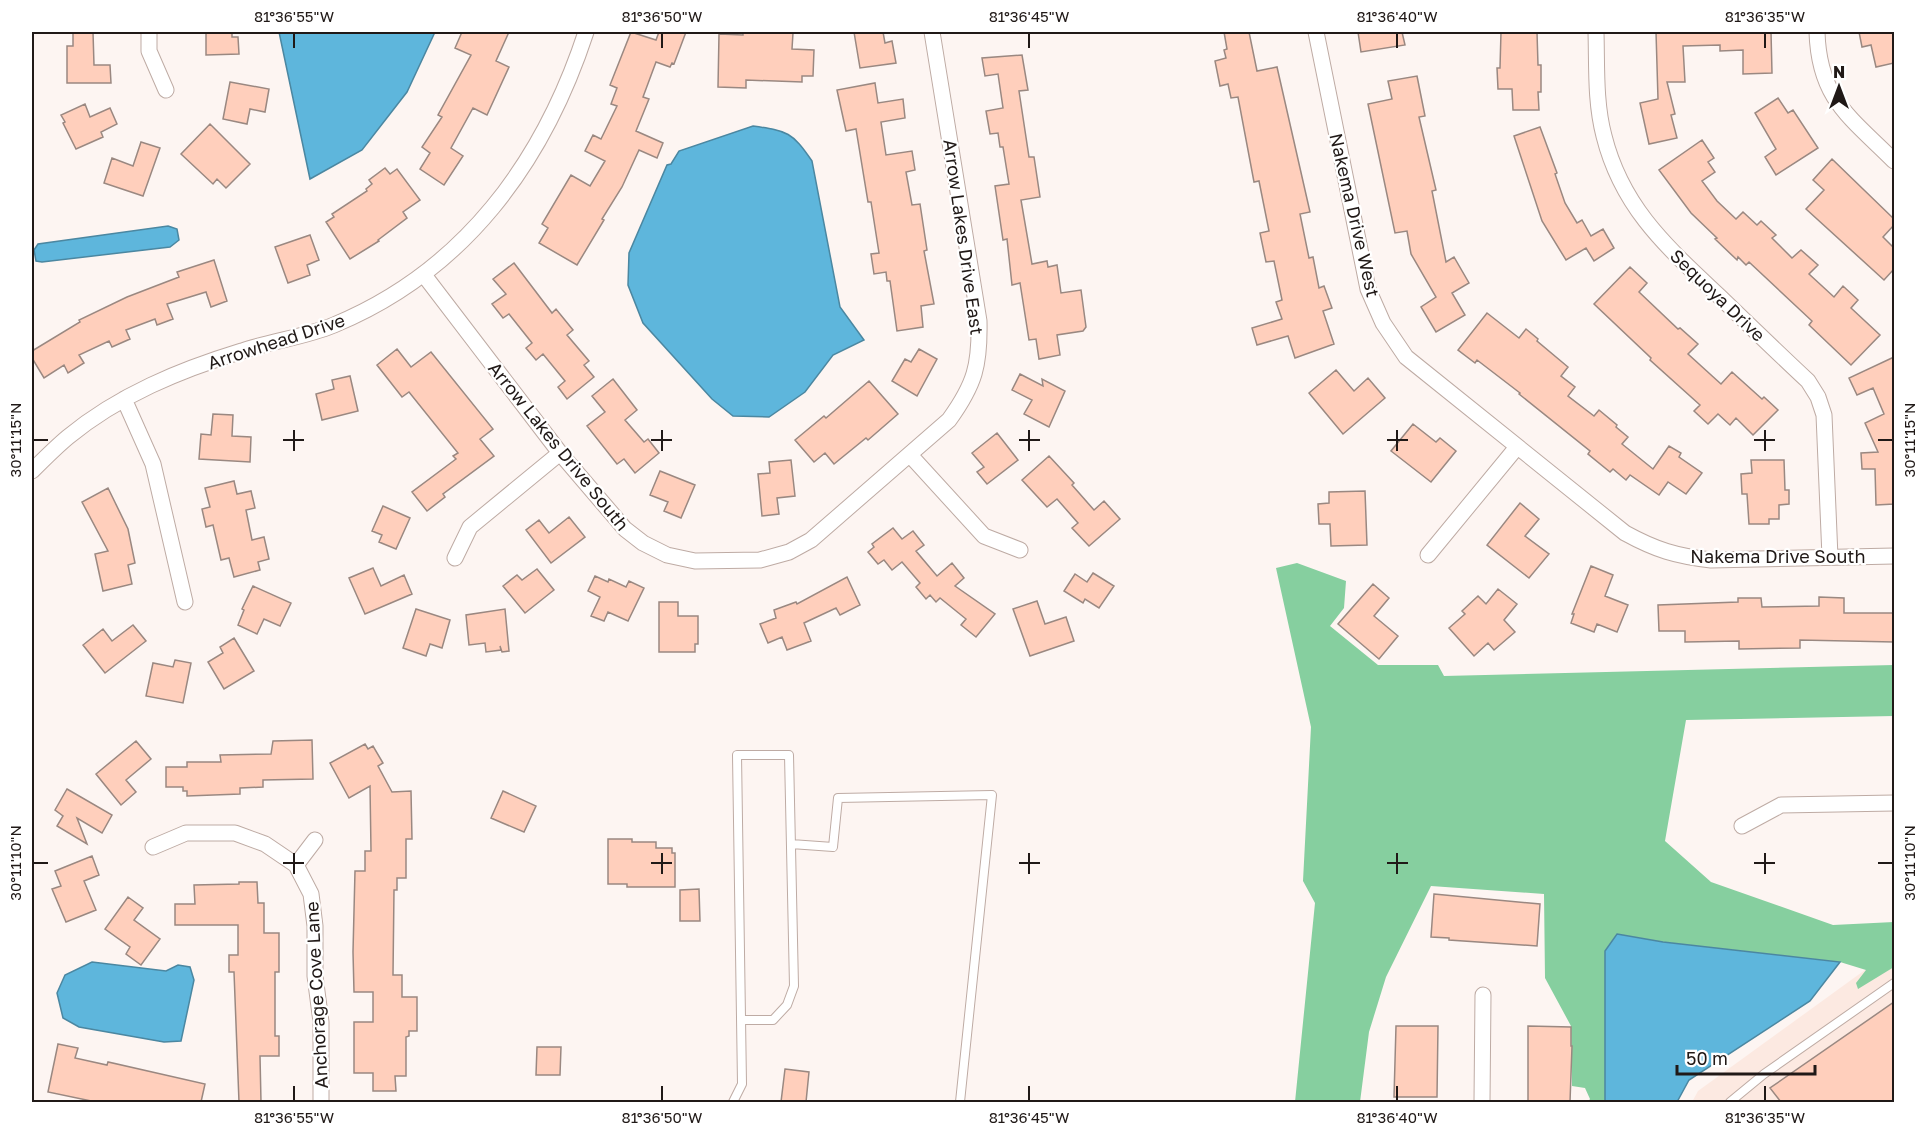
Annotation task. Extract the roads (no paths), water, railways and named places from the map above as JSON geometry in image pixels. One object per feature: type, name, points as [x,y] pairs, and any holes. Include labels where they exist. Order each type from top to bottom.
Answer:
[{"type":"street","points":[[149,32],[149,51],[166,90]]},
{"type":"street","name":"Arrowhead Drive","points":[[32,471],[68,437],[124,399],[176,373],[243,350],[332,326],[370,308],[424,275],[468,236],[502,197],[545,130],[586,32]]},
{"type":"street","name":"Arrow Lakes Drive East","points":[[910,455],[949,420],[966,397],[976,371],[980,344],[979,321],[932,32]]},
{"type":"street","name":"Nakema Drive West","points":[[1316,32],[1368,289],[1383,323],[1406,357],[1517,447]]},
{"type":"street","name":"Sequoya Drive","points":[[1596,32],[1597,94],[1604,136],[1616,174],[1638,213],[1662,242],[1808,381],[1818,397],[1824,415],[1830,557]]},
{"type":"street","points":[[1817,32],[1821,73],[1829,91],[1843,110],[1894,161]]},
{"type":"street","name":"Arrow Lakes Drive South","points":[[424,275],[560,453],[624,529],[643,543],[667,555],[695,561],[760,560],[789,552],[811,540],[910,455]]},
{"type":"street","points":[[124,399],[153,464],[185,602]]},
{"type":"street","points":[[1428,555],[1517,447]]},
{"type":"street","name":"Nakema Drive South","points":[[1517,447],[1625,533],[1652,548],[1681,556],[1711,560],[1894,556]]},
{"type":"street","points":[[455,558],[470,527],[560,453]]},
{"type":"street","points":[[910,455],[984,536],[1020,550]]},
{"type":"street","points":[[1742,826],[1781,805],[1894,803]]},
{"type":"street","name":"Anchorage Cove Lane","points":[[153,847],[186,834],[235,832],[265,844],[296,865],[311,894],[315,926],[315,976],[321,1022],[321,1102]]},
{"type":"street","points":[[296,865],[315,840]]},
{"type":"street","points":[[1482,1102],[1483,995]]},
{"type":"lane","points":[[733,1102],[742,1084],[741,1020],[737,755],[789,755],[794,986],[787,1005],[773,1020],[741,1020]]},
{"type":"lane","points":[[791,844],[833,847],[838,798],[992,795],[960,1102]]},
{"type":"lane","points":[[1730,1102],[1764,1074],[1894,983]]},
{"type":"water","points":[[279,32],[435,32],[407,92],[362,150],[310,179]]},
{"type":"water","points":[[753,126],[788,134],[794,138],[812,161],[840,307],[864,340],[833,355],[805,392],[769,417],[733,416],[712,399],[643,323],[628,285],[629,253],[667,165],[671,164],[679,151]]},
{"type":"water","points":[[168,226],[177,229],[179,240],[170,247],[36,261],[34,250],[38,244]]},
{"type":"water","points":[[1617,934],[1663,942],[1840,962],[1810,1001],[1689,1080],[1677,1102],[1605,1102],[1605,951]]},
{"type":"water","points":[[92,962],[166,971],[178,965],[190,967],[194,980],[181,1041],[164,1042],[79,1027],[63,1018],[57,993],[65,975]]}]
